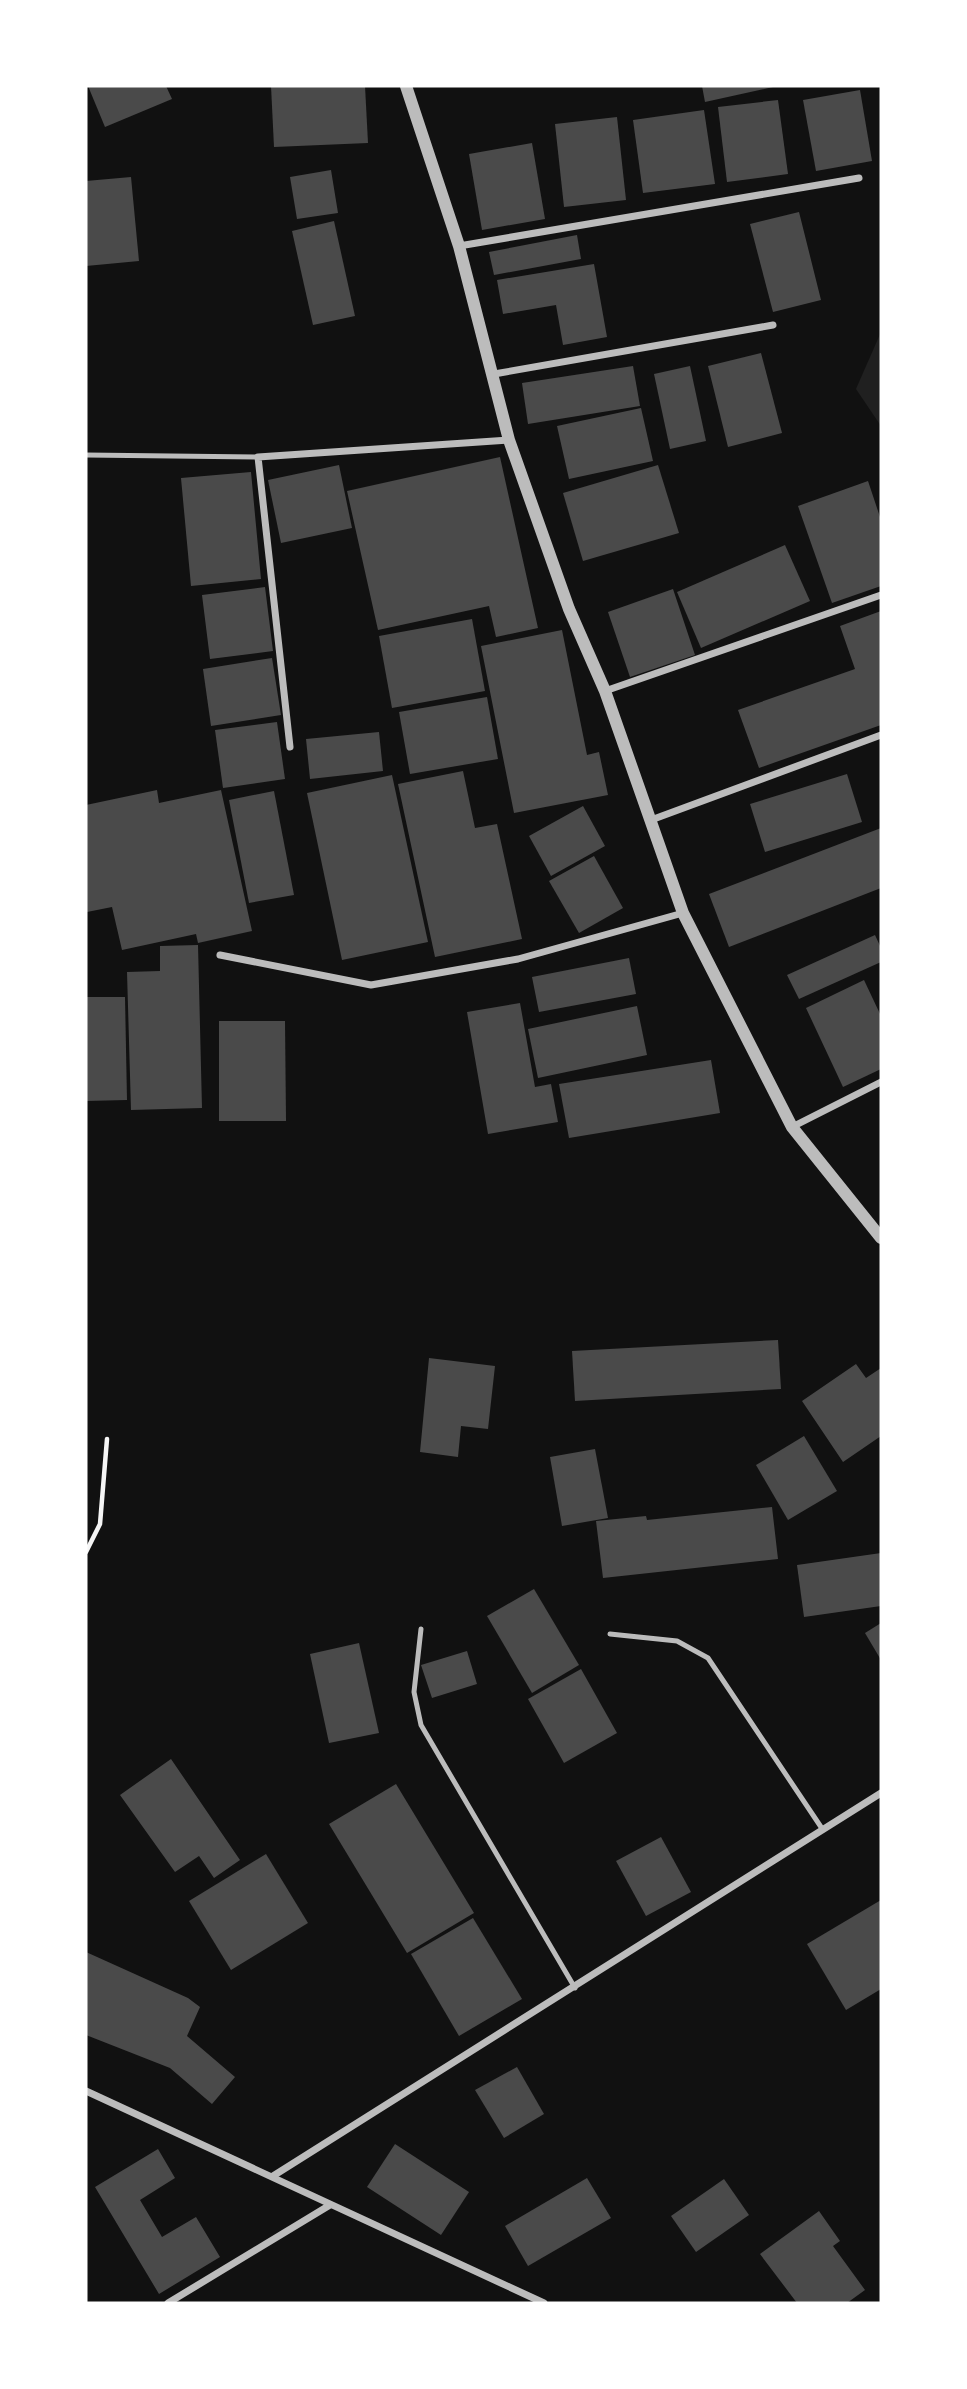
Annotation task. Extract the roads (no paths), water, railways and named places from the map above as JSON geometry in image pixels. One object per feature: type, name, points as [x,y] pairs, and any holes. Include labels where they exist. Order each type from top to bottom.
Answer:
[{"type":"street","points":[[406,86],[459,246],[509,440],[569,609],[605,691],[683,913],[792,1127],[881,1238]]},
{"type":"street","points":[[459,246],[859,178]]},
{"type":"street","points":[[494,374],[774,325]]},
{"type":"street","points":[[290,747],[258,457],[509,440]]},
{"type":"street","points":[[605,691],[881,595]]},
{"type":"street","points":[[651,820],[881,735]]},
{"type":"street","points":[[220,955],[371,985],[518,959],[683,913]]},
{"type":"street","points":[[792,1127],[881,1082]]},
{"type":"street","points":[[273,2176],[881,1793]]},
{"type":"street","points":[[86,2091],[544,2303]]},
{"type":"street","points":[[168,2303],[330,2205]]},
{"type":"lane","points":[[86,455],[258,457]]},
{"type":"lane","points":[[421,1629],[414,1692],[421,1725],[575,1988]]},
{"type":"lane","points":[[610,1634],[677,1641],[708,1658],[823,1830]]}]
